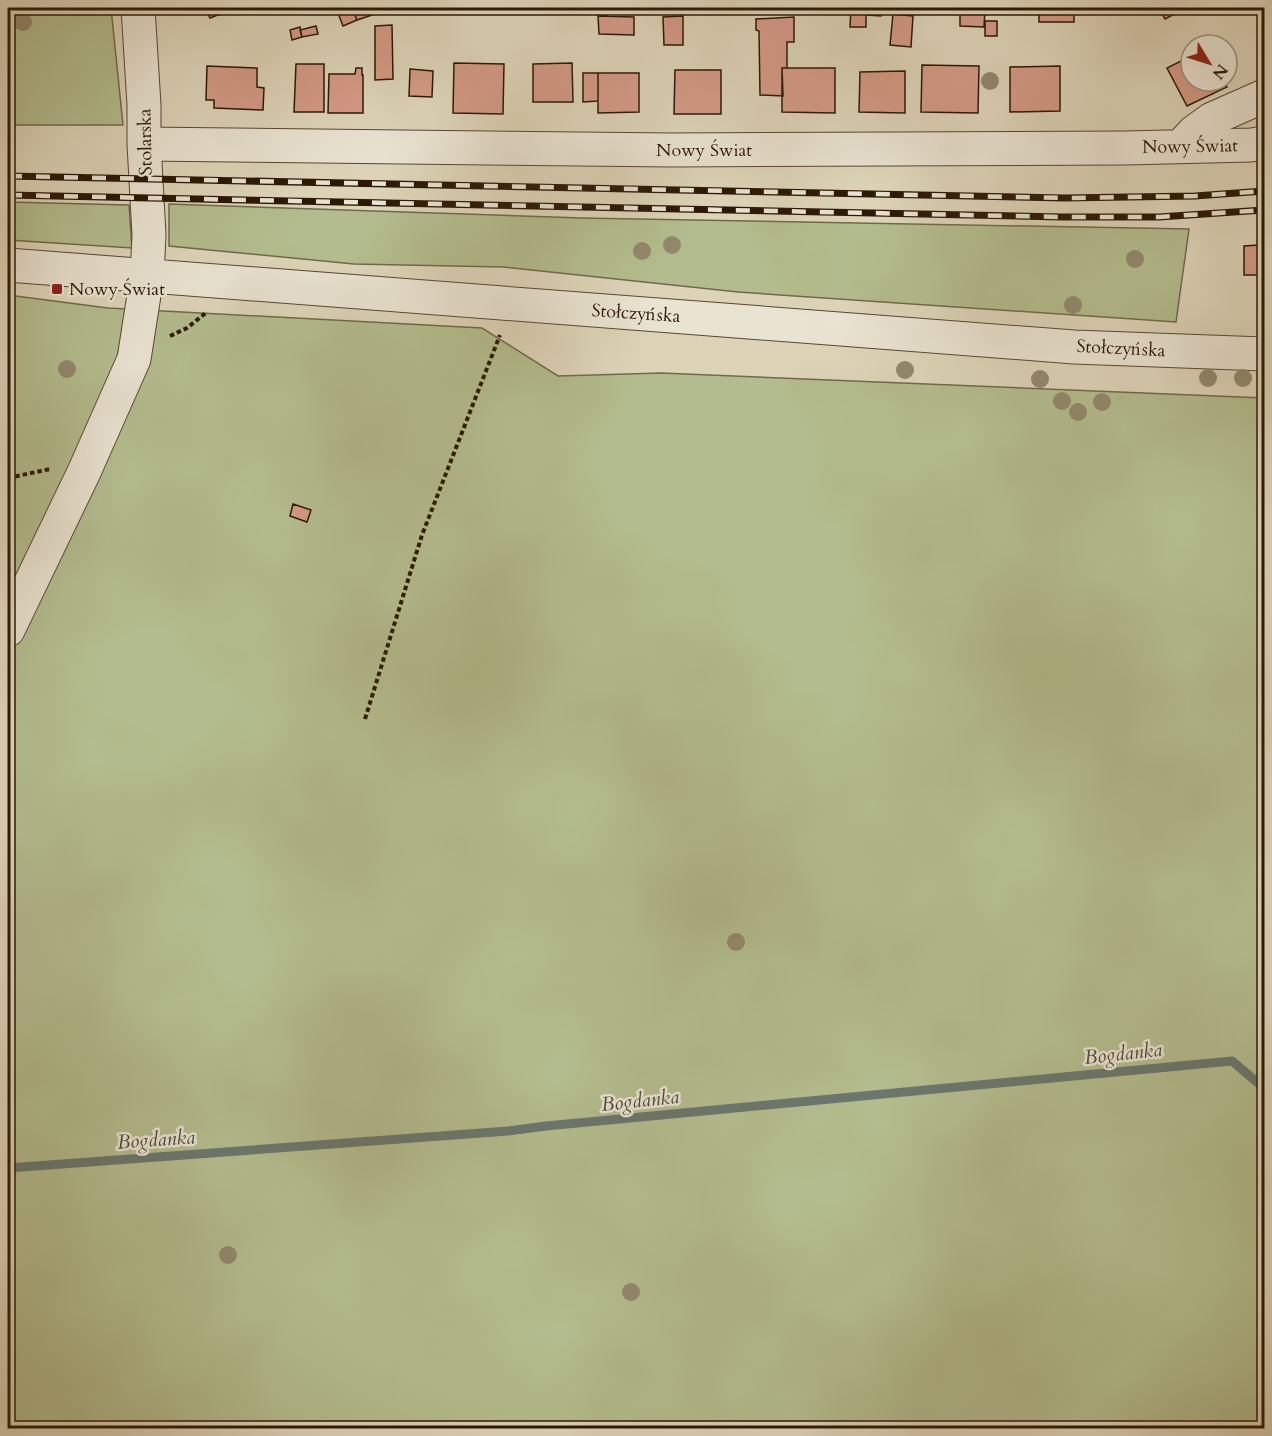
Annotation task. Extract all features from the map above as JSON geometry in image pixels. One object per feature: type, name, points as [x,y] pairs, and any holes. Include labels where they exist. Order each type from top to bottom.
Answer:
[{"type":"street","name":"Stolarska","points":[[8,630],[84,472],[134,359],[147,276],[149,235],[138,8]]},
{"type":"street","points":[[1180,146],[1212,119],[1264,96]]},
{"type":"street","name":"Nowy Świat","points":[[144,144],[672,150],[1180,146],[1264,143]]},
{"type":"street","name":"Stołczyńska","points":[[8,265],[1074,347],[1264,354]]},
{"type":"path","points":[[365,719],[422,535],[513,303]]},
{"type":"path","points":[[134,359],[164,339],[187,328],[214,307]]},
{"type":"green space","points":[[8,8],[111,8],[123,125],[8,125]]},
{"type":"green space","points":[[8,202],[129,205],[132,248],[8,240]]},
{"type":"green space","points":[[169,204],[581,218],[1189,229],[1176,322],[738,292],[503,267],[354,264],[169,246]]},
{"type":"green space","points":[[8,295],[108,308],[482,328],[558,376],[661,373],[1264,398],[1264,1428],[8,1428]]},
{"type":"building","points":[[205,8],[236,8],[210,18]]},
{"type":"building","points":[[336,8],[352,8],[357,20],[343,26]]},
{"type":"building","points":[[352,8],[369,8],[372,15],[357,20]]},
{"type":"building","points":[[598,8],[607,8],[607,16],[598,16]]},
{"type":"building","points":[[851,8],[866,8],[866,27],[850,27]]},
{"type":"building","points":[[867,8],[882,8],[881,16],[866,15]]},
{"type":"building","points":[[894,8],[903,8],[902,15],[893,14]]},
{"type":"building","points":[[1039,8],[1074,8],[1074,22],[1039,22]]},
{"type":"building","points":[[1159,8],[1186,8],[1165,19]]},
{"type":"building","points":[[960,9],[985,10],[984,27],[960,26]]},
{"type":"building","points":[[893,14],[913,16],[911,47],[890,45]]},
{"type":"building","points":[[598,16],[634,17],[634,35],[599,34]]},
{"type":"building","points":[[683,16],[683,45],[664,45],[663,17]]},
{"type":"building","points":[[794,17],[794,42],[787,42],[787,68],[782,68],[783,96],[760,95],[759,31],[756,30],[756,19]]},
{"type":"building","points":[[985,21],[997,21],[997,36],[985,36]]},
{"type":"building","points":[[392,25],[393,79],[375,80],[375,26]]},
{"type":"building","points":[[316,26],[318,34],[302,37],[300,30]]},
{"type":"building","points":[[300,27],[302,37],[292,40],[290,30]]},
{"type":"building","points":[[1179,62],[1179,91],[1167,68]]},
{"type":"building","points":[[454,63],[504,64],[503,114],[453,113]]},
{"type":"building","points":[[572,63],[573,102],[533,102],[533,64]]},
{"type":"building","points":[[296,64],[324,64],[324,112],[294,112]]},
{"type":"building","points":[[922,65],[979,66],[978,113],[921,112]]},
{"type":"building","points":[[207,66],[257,68],[257,87],[264,88],[263,110],[214,108],[214,100],[206,100]]},
{"type":"building","points":[[1060,66],[1060,111],[1010,112],[1010,67]]},
{"type":"building","points":[[356,68],[362,68],[363,113],[328,113],[329,74],[355,74]]},
{"type":"building","points":[[782,68],[835,68],[835,113],[782,112]]},
{"type":"building","points":[[410,69],[433,71],[432,97],[409,96]]},
{"type":"building","points":[[675,70],[721,70],[721,114],[674,114]]},
{"type":"building","points":[[905,71],[905,113],[859,112],[860,72]]},
{"type":"building","points":[[583,73],[598,73],[598,101],[583,102]]},
{"type":"building","points":[[598,73],[639,73],[639,112],[598,113]]},
{"type":"building","points":[[1180,93],[1214,93],[1187,106]]},
{"type":"building","points":[[1244,246],[1264,246],[1264,275],[1244,275]]},
{"type":"building","points":[[293,504],[311,510],[307,522],[290,516]]},
{"type":"waterway","name":"Bogdanka","points":[[8,1168],[508,1131],[1232,1061],[1264,1088]]},
{"type":"railway","points":[[8,176],[1064,198],[1195,196],[1264,191]]},
{"type":"railway","points":[[8,195],[1062,217],[1159,217],[1264,210]]},
{"type":"place","name":"Nowy Świat","points":[[57,289]]}]
